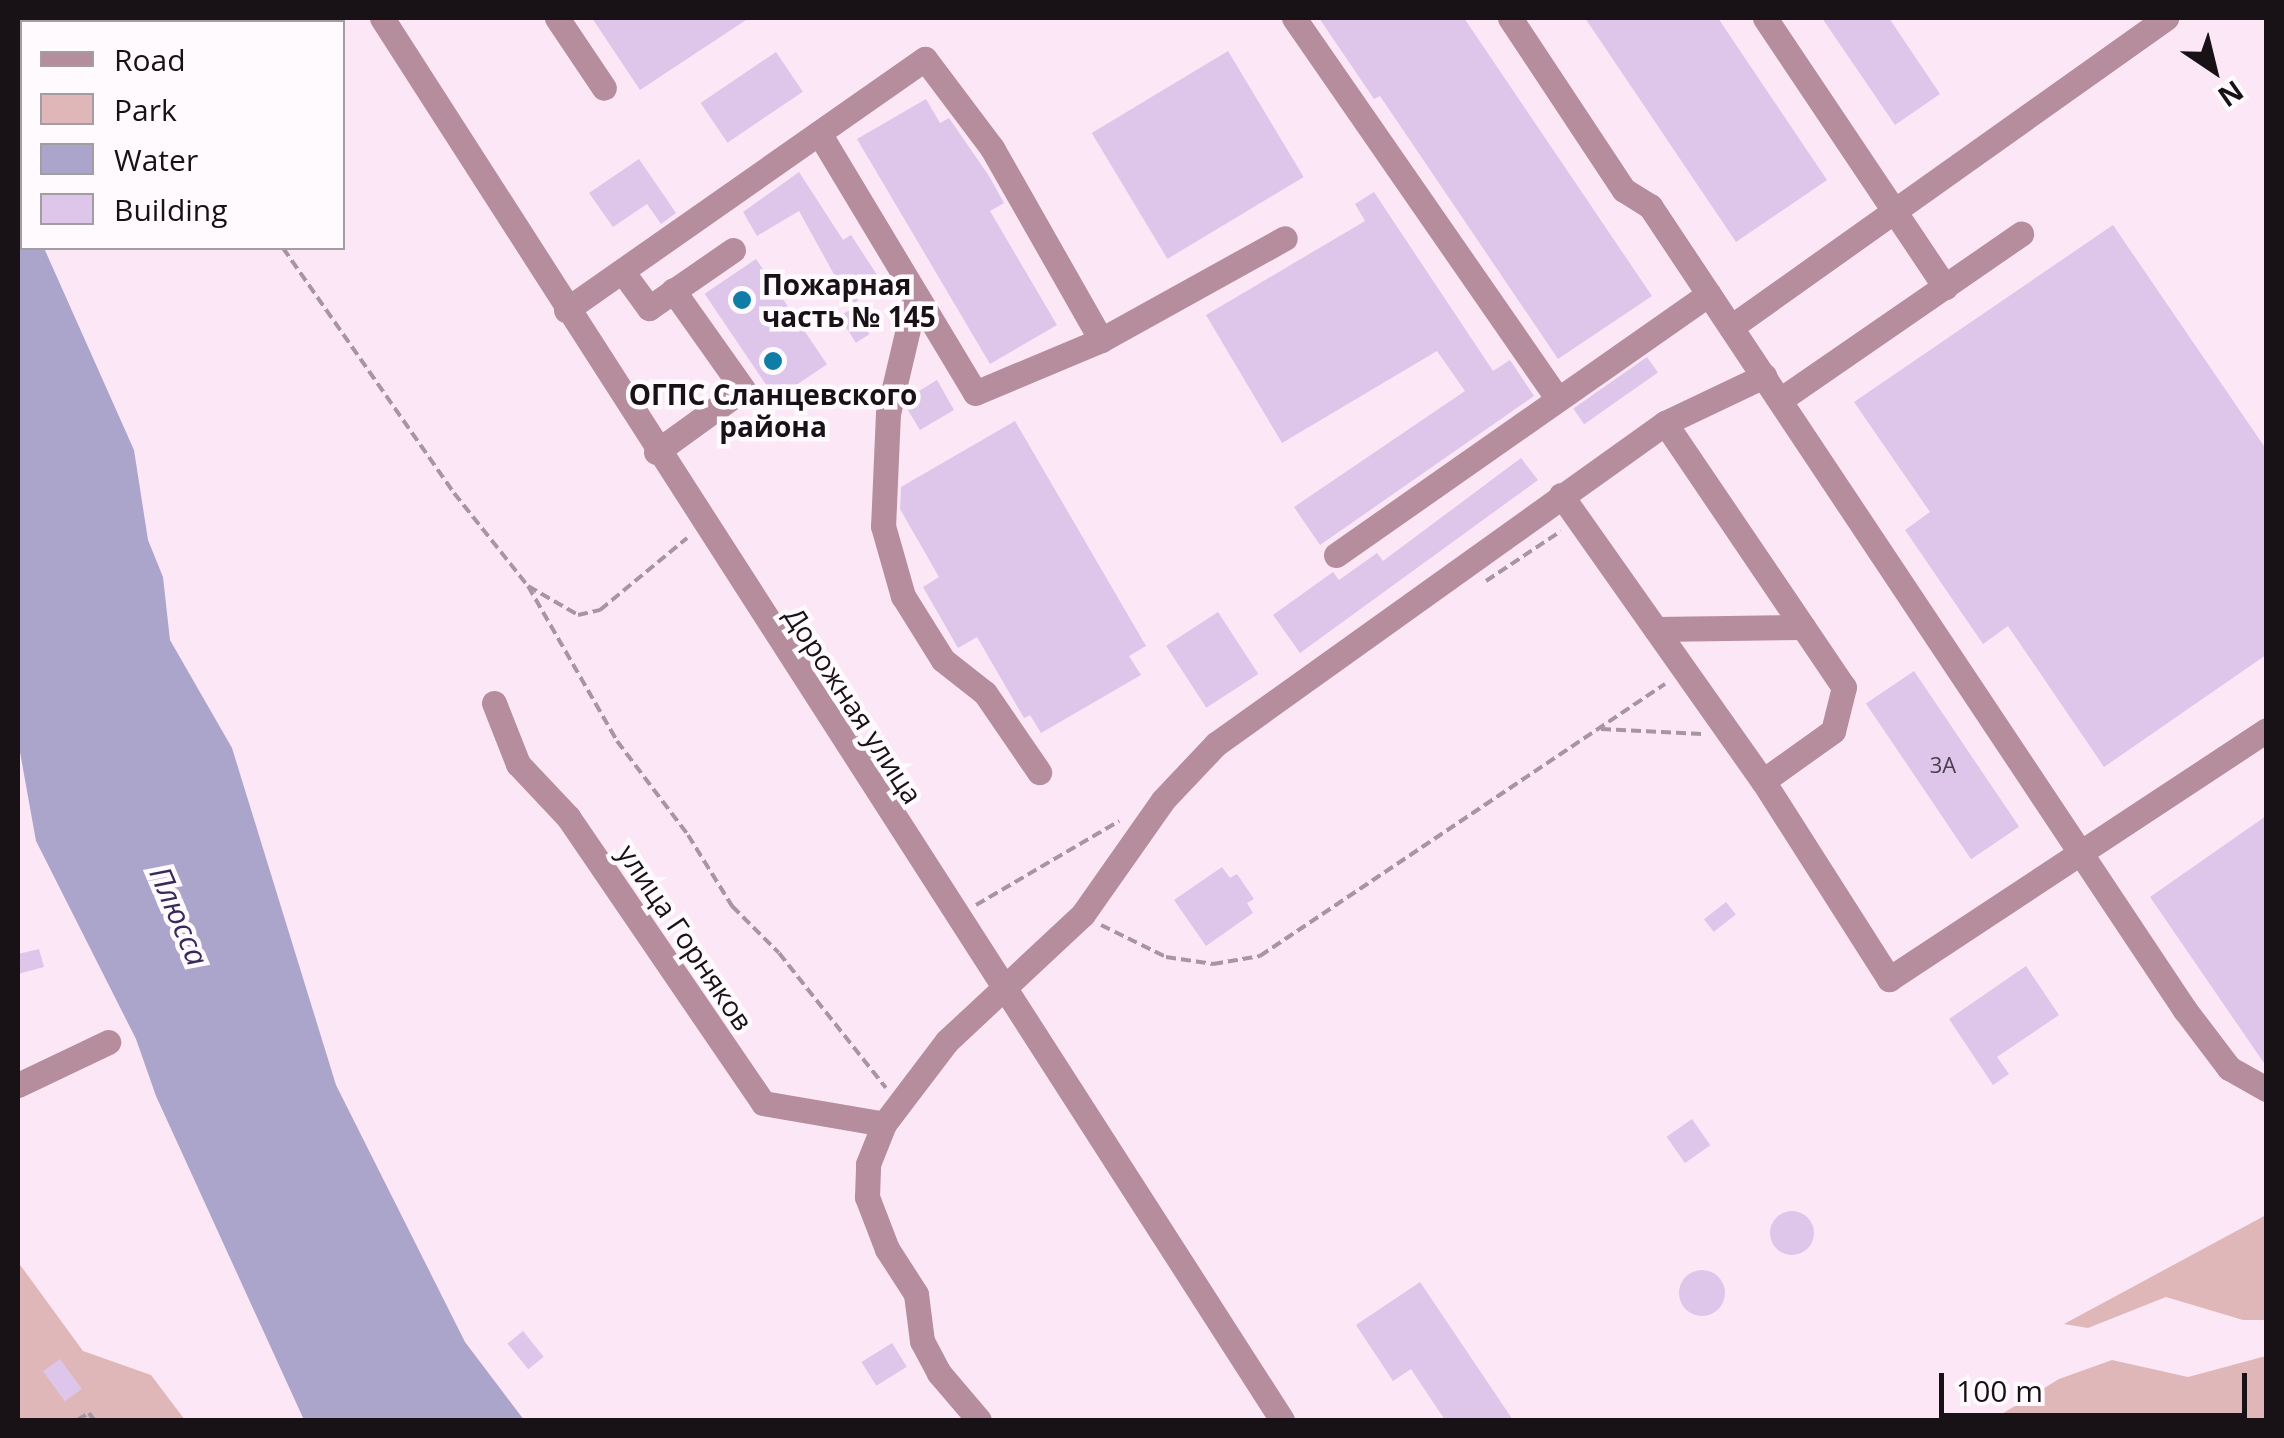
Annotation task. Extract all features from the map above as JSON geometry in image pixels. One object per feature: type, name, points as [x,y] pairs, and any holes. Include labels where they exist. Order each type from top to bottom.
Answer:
[{"type":"street","name":"Дорожная улица","points":[[382,18],[702,526],[1282,1420]]},
{"type":"street","points":[[557,18],[604,88]]},
{"type":"street","points":[[1294,18],[1556,396]]},
{"type":"street","points":[[1510,18],[1624,190],[1650,206],[2229,1068],[2266,1089]]},
{"type":"street","points":[[1765,18],[1945,287]]},
{"type":"street","points":[[1731,327],[2166,18]]},
{"type":"street","points":[[566,310],[925,59],[992,148],[1101,340]]},
{"type":"street","points":[[820,133],[974,393],[1101,340],[1285,238]]},
{"type":"street","points":[[1780,400],[2021,234]]},
{"type":"street","points":[[622,271],[649,308],[732,250]]},
{"type":"street","points":[[656,452],[744,390],[674,290]]},
{"type":"street","points":[[1336,555],[1556,396],[1709,294]]},
{"type":"street","points":[[916,295],[888,414],[884,526],[903,596],[943,660],[986,693],[1039,772]]},
{"type":"street","points":[[979,1420],[939,1373],[922,1341],[916,1294],[888,1249],[867,1197],[868,1164],[884,1124],[947,1041],[1004,993],[1084,914],[1162,800],[1216,744],[1665,423],[1764,376]]},
{"type":"street","points":[[1665,423],[1844,686],[1833,732],[1763,781]]},
{"type":"street","points":[[1561,495],[1763,781],[1889,979],[2264,736]]},
{"type":"street","points":[[1656,629],[1804,627]]},
{"type":"street","name":"улица Горняков","points":[[494,702],[518,764],[568,817],[763,1102],[884,1124]]},
{"type":"street","points":[[18,1086],[108,1042]]},
{"type":"path","points":[[284,250],[528,586],[617,741],[688,835],[732,906],[780,953],[871,1075],[902,1101]]},
{"type":"path","points":[[528,586],[578,616],[600,610],[702,526]]},
{"type":"path","points":[[1084,914],[1166,957],[1213,964],[1260,956],[1685,670]]},
{"type":"path","points":[[1598,728],[1732,736]]},
{"type":"path","points":[[77,1420],[88,1413],[94,1420]]},
{"type":"green space","points":[[2266,1215],[2266,1320],[2243,1320],[2166,1297],[2088,1328],[2064,1324]]},
{"type":"green space","points":[[18,1262],[83,1351],[151,1375],[185,1420],[18,1420]]},
{"type":"green space","points":[[2266,1356],[2266,1420],[1992,1420],[2059,1379],[2112,1360],[2188,1377]]},
{"type":"water","name":"Плюсса","points":[[18,196],[20,250],[45,250],[134,450],[148,540],[163,577],[170,640],[232,748],[336,1085],[465,1342],[524,1420],[304,1420],[156,1096],[136,1039],[36,841],[18,741]]},
{"type":"building","points":[[592,18],[749,18],[640,90]]},
{"type":"building","points":[[1319,18],[1464,18],[1652,296],[1558,359],[1380,96],[1374,99]]},
{"type":"building","points":[[1585,18],[1718,18],[1827,180],[1736,242]]},
{"type":"building","points":[[1822,18],[1889,18],[1940,94],[1895,125]]},
{"type":"building","points":[[1228,51],[1304,177],[1167,259],[1092,133]]},
{"type":"building","points":[[776,52],[803,92],[727,143],[701,103]]},
{"type":"building","points":[[926,99],[940,123],[949,118],[989,176],[1004,203],[990,211],[1057,325],[990,364],[857,139]]},
{"type":"building","points":[[639,159],[676,213],[661,224],[647,204],[613,227],[589,193]]},
{"type":"building","points":[[799,172],[843,240],[851,235],[883,284],[851,305],[799,211],[757,236],[743,212]]},
{"type":"building","points":[[1374,192],[1493,371],[1510,360],[1534,396],[1320,545],[1294,507],[1465,391],[1437,351],[1282,443],[1206,315],[1365,221],[1355,204]]},
{"type":"building","points":[[2113,225],[2266,449],[2266,655],[2104,767],[2008,626],[1983,644],[1905,530],[1930,512],[1854,402]]},
{"type":"building","points":[[756,259],[827,364],[776,399],[705,294]]},
{"type":"building","points":[[853,308],[869,334],[856,343],[839,316]]},
{"type":"building","points":[[1647,357],[1658,373],[1584,424],[1573,409]]},
{"type":"building","points":[[937,380],[954,410],[920,430],[906,407],[909,397]]},
{"type":"building","points":[[1015,421],[1146,646],[1129,656],[1141,675],[1041,733],[1030,715],[1024,718],[977,637],[958,648],[923,587],[939,577],[900,509],[901,487]]},
{"type":"building","points":[[1521,458],[1538,480],[1300,653],[1273,615],[1333,572],[1339,580],[1377,553],[1383,561]]},
{"type":"building","points":[[1218,612],[1258,674],[1206,708],[1166,646]]},
{"type":"building","points":[[1914,671],[2019,827],[1971,859],[1866,703]]},
{"type":"building","points":[[2266,816],[2266,1066],[2150,897]]},
{"type":"building","points":[[1222,867],[1230,878],[1237,874],[1254,899],[1247,903],[1253,913],[1206,946],[1174,900]]},
{"type":"building","points":[[1726,902],[1736,915],[1714,932],[1704,919]]},
{"type":"building","points":[[39,949],[44,967],[18,974],[18,954]]},
{"type":"building","points":[[2026,966],[2059,1015],[1997,1057],[2009,1074],[1993,1085],[1949,1019]]},
{"type":"building","points":[[1692,1119],[1710,1145],[1685,1163],[1667,1137]]},
{"type":"building","points":[[1792,1211],[1808,1217],[1814,1233],[1808,1249],[1792,1255],[1776,1249],[1770,1233],[1776,1217]]},
{"type":"building","points":[[1702,1270],[1718,1277],[1725,1293],[1718,1309],[1702,1316],[1686,1309],[1679,1293],[1686,1277]]},
{"type":"building","points":[[1420,1282],[1513,1420],[1445,1420],[1411,1369],[1393,1381],[1356,1325]]},
{"type":"building","points":[[523,1331],[544,1357],[528,1369],[507,1344]]},
{"type":"building","points":[[892,1343],[907,1367],[876,1386],[861,1362]]},
{"type":"building","points":[[60,1359],[82,1389],[65,1401],[43,1371]]},
{"type":"place","name":"Пожарная часть № 145","points":[[742,300]]},
{"type":"place","name":"ОГПС Сланцевского района","points":[[773,361]]}]
